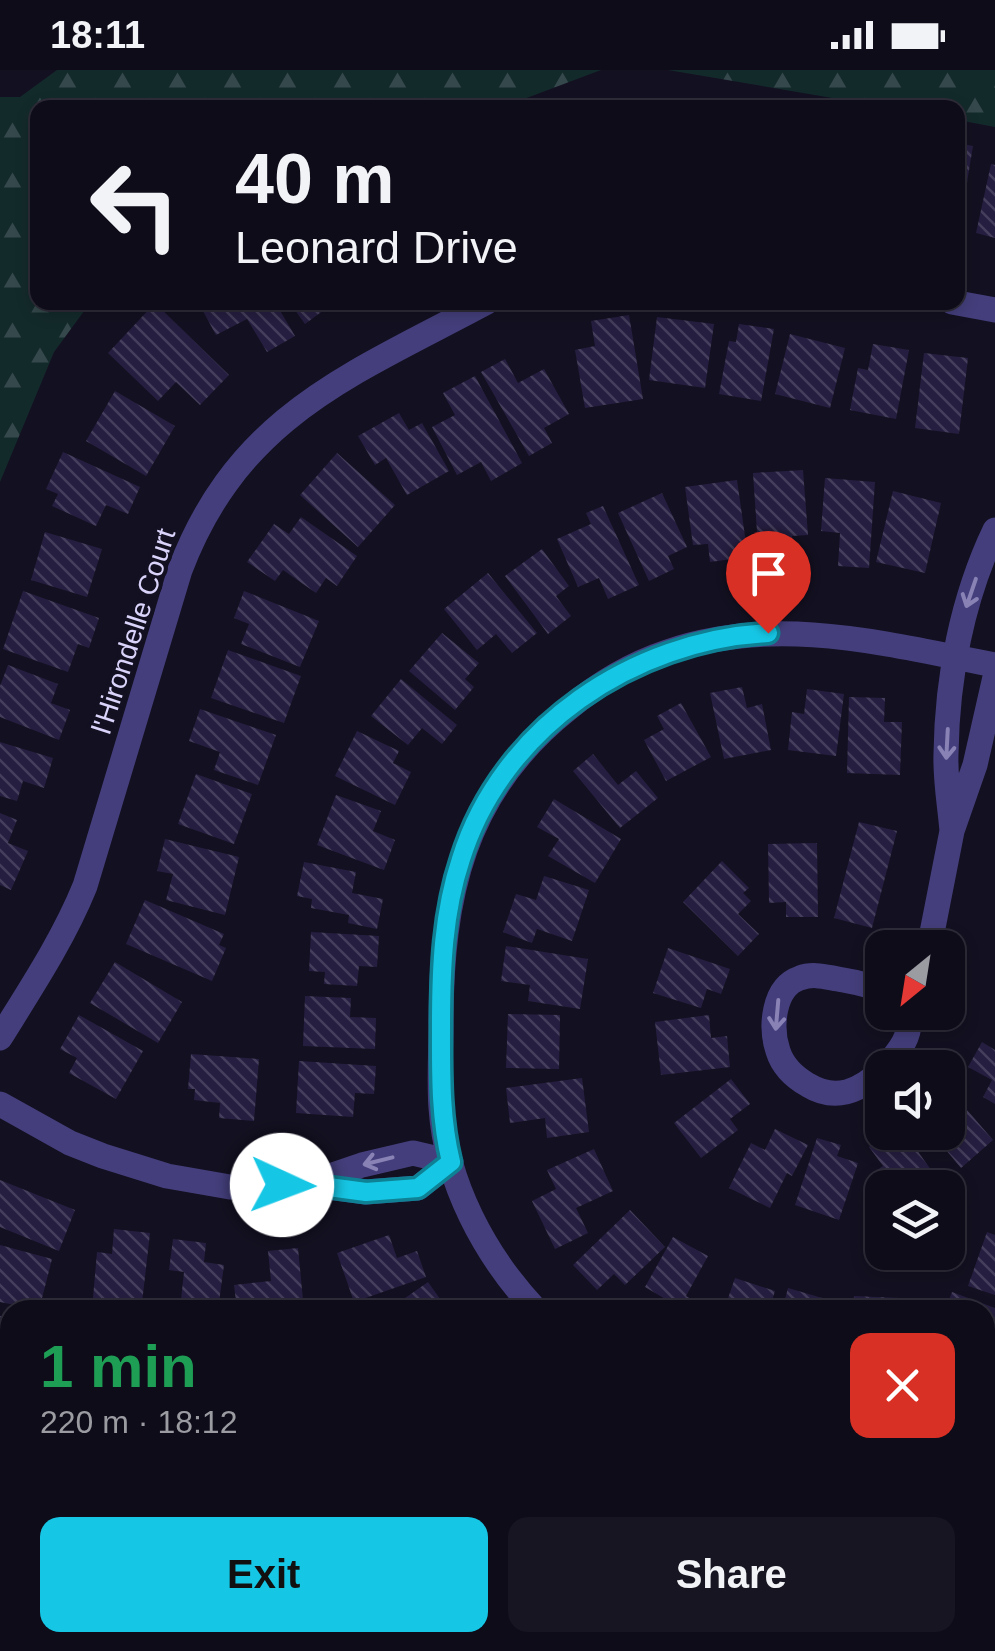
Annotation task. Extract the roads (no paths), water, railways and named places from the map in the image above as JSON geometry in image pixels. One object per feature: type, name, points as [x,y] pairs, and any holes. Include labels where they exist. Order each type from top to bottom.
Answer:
[{"type":"street","points":[[965,304],[995,310]]},
{"type":"street","name":"l'Hirondelle Court","points":[[0,1038],[66,929],[85,886],[180,570],[197,528],[222,488],[259,444],[305,403],[472,310]]},
{"type":"street","points":[[952,831],[946,757],[949,701],[966,603],[995,530]]},
{"type":"street","points":[[526,1300],[511,1284],[466,1206],[451,1162],[441,1106],[443,944],[454,884],[471,832],[514,762],[538,734],[583,697],[636,664],[698,642],[736,634],[806,633],[995,665]]},
{"type":"street","points":[[933,930],[952,831],[975,765],[995,677]]},
{"type":"street","points":[[865,984],[806,976],[785,988],[776,1011],[776,1041],[791,1073],[828,1094],[843,1094],[865,1083]]},
{"type":"street","points":[[0,1104],[103,1156],[167,1176],[230,1187],[306,1184],[366,1192],[418,1188],[451,1162]]}]
